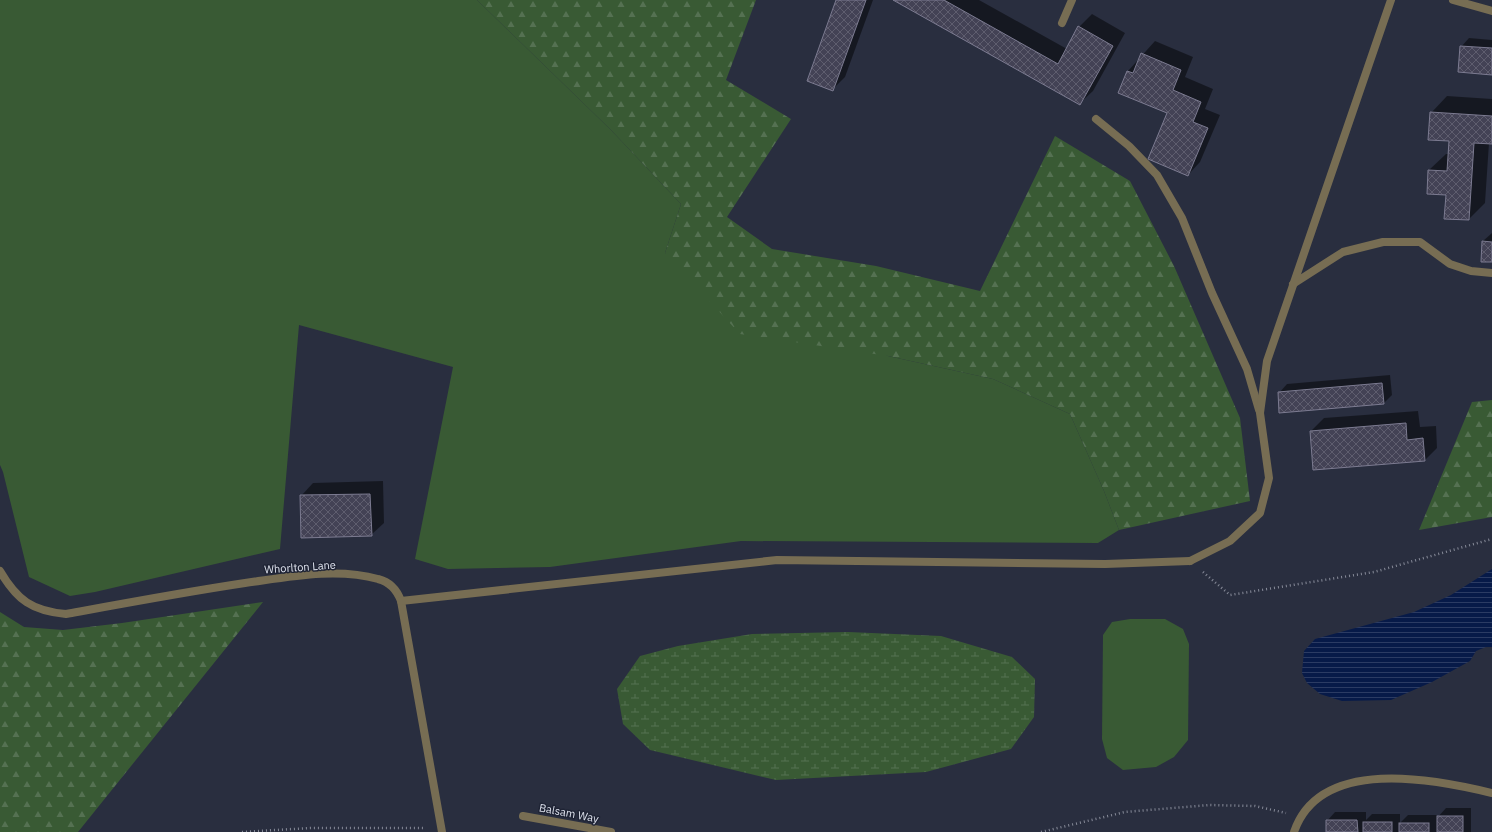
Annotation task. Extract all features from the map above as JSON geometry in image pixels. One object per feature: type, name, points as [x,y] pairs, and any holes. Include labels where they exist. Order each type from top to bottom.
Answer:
[{"type":"street","points":[[1062,23],[1072,0]]},
{"type":"street","points":[[1260,412],[1267,361],[1391,0]]},
{"type":"street","points":[[1453,0],[1492,11]]},
{"type":"street","points":[[401,600],[777,560],[1105,564],[1190,561],[1230,541],[1260,513],[1269,478],[1260,412],[1247,369],[1212,293],[1182,218],[1157,175],[1130,146],[1096,119]]},
{"type":"street","points":[[1293,284],[1343,252],[1383,242],[1420,242],[1450,264],[1471,271],[1492,273]]},
{"type":"street","name":"Whorlton Lane","points":[[0,571],[15,594],[34,608],[66,614],[200,590],[290,576],[328,574],[379,579],[392,586],[401,600],[442,830]]},
{"type":"street","points":[[1294,832],[1300,818],[1326,792],[1359,781],[1408,779],[1440,782],[1492,793]]},
{"type":"street","name":"Balsam Way","points":[[523,816],[611,832]]},
{"type":"path","points":[[1190,561],[1230,595],[1374,572],[1492,539]]},
{"type":"path","points":[[1040,832],[1125,812],[1209,805],[1255,806],[1275,810],[1300,818]]},
{"type":"path","points":[[242,832],[310,828],[442,830]]},
{"type":"green space","points":[[0,0],[477,0],[611,130],[681,204],[665,253],[888,356],[993,379],[1070,414],[1104,491],[1119,530],[1098,543],[741,541],[550,567],[448,569],[415,559],[453,367],[299,325],[280,549],[95,592],[70,596],[29,577],[0,465]]},
{"type":"green space","points":[[477,0],[756,0],[726,80],[791,119],[727,217],[772,249],[876,266],[980,291],[1055,136],[1130,181],[1174,266],[1240,418],[1250,501],[1119,530],[1104,491],[1070,414],[993,379],[888,356],[740,334],[665,253],[681,204],[611,130]]},
{"type":"green space","points":[[1492,400],[1492,517],[1419,530],[1472,402]]},
{"type":"green space","points":[[263,602],[78,832],[0,832],[0,612],[24,627],[63,630],[122,623]]},
{"type":"green space","points":[[1130,619],[1165,619],[1183,629],[1189,644],[1188,740],[1174,757],[1156,767],[1123,770],[1107,758],[1102,739],[1103,635],[1112,622]]},
{"type":"green space","points":[[848,632],[941,636],[1012,657],[1035,679],[1034,717],[1011,749],[926,772],[776,780],[650,750],[623,724],[617,689],[640,656],[678,646],[752,634]]},
{"type":"water","points":[[1492,569],[1492,647],[1486,647],[1476,651],[1470,661],[1432,682],[1391,700],[1342,701],[1320,694],[1307,683],[1302,673],[1304,651],[1315,639],[1414,612],[1451,595]]},
{"type":"building","points":[[836,0],[866,0],[833,91],[807,81]]},
{"type":"building","points":[[893,0],[944,0],[1058,64],[1078,26],[1113,46],[1080,105]]},
{"type":"building","points":[[1460,46],[1492,48],[1492,75],[1458,72]]},
{"type":"building","points":[[1141,53],[1181,70],[1173,90],[1201,102],[1193,122],[1208,128],[1188,176],[1148,159],[1167,113],[1118,93],[1127,71],[1133,73]]},
{"type":"building","points":[[1430,112],[1492,116],[1492,144],[1474,143],[1469,220],[1444,219],[1446,195],[1427,194],[1428,170],[1447,171],[1449,141],[1428,140]]},
{"type":"building","points":[[1482,241],[1492,242],[1492,262],[1481,262]]},
{"type":"building","points":[[1382,383],[1384,404],[1279,413],[1278,392]]},
{"type":"building","points":[[1406,423],[1407,440],[1423,438],[1425,461],[1313,470],[1310,431]]},
{"type":"building","points":[[370,494],[372,536],[301,538],[300,495]]},
{"type":"building","points":[[1437,816],[1463,816],[1463,832],[1437,832]]},
{"type":"building","points":[[1326,820],[1357,820],[1358,832],[1326,832]]},
{"type":"building","points":[[1363,822],[1392,822],[1392,832],[1363,832]]},
{"type":"building","points":[[1399,823],[1429,823],[1429,832],[1399,832]]}]
